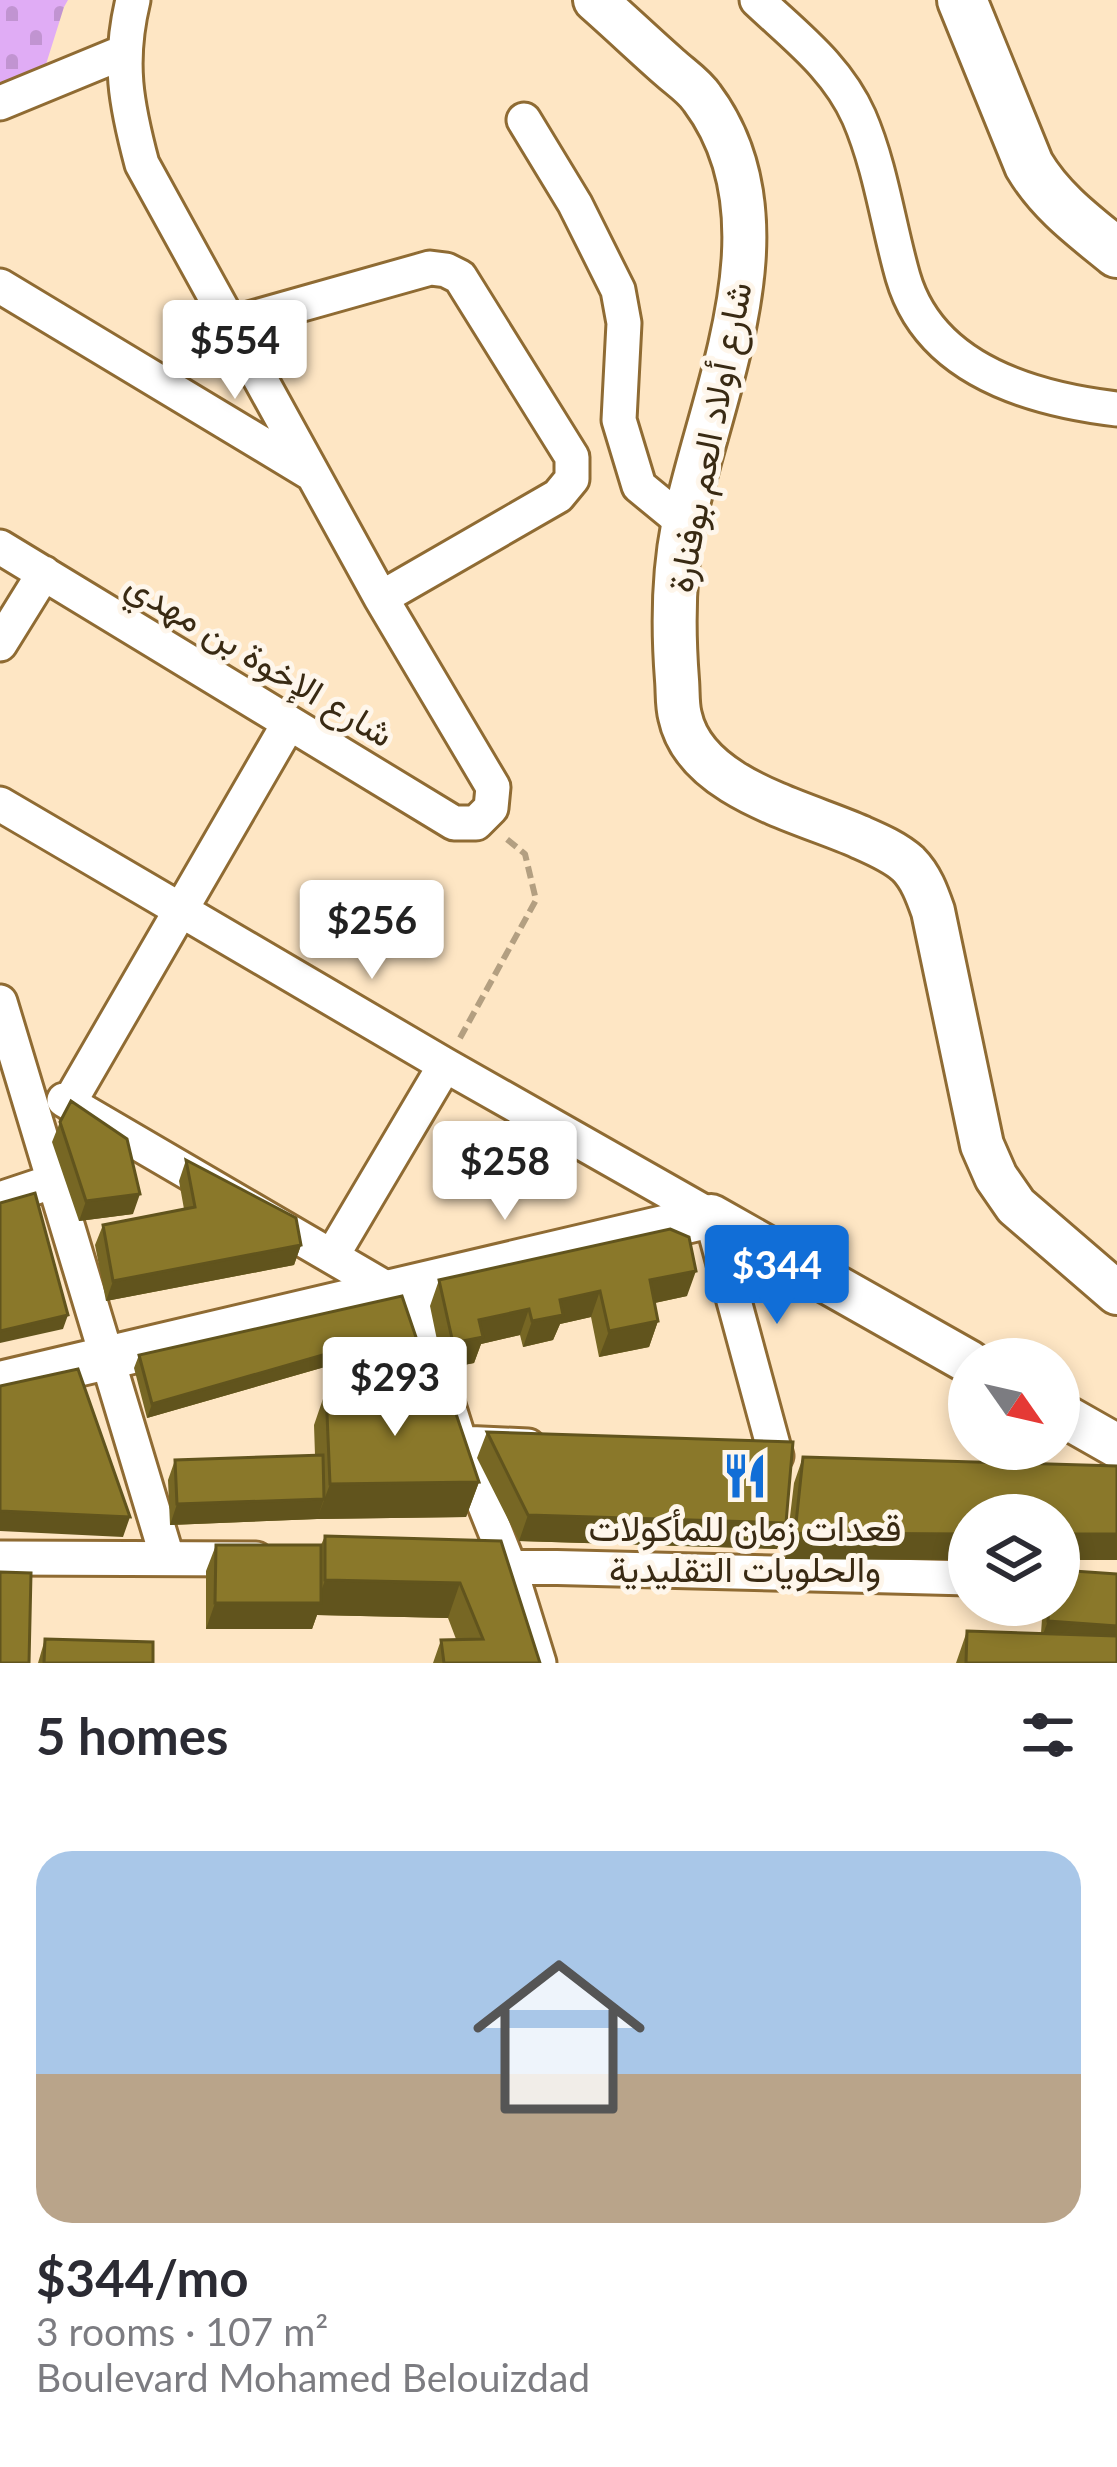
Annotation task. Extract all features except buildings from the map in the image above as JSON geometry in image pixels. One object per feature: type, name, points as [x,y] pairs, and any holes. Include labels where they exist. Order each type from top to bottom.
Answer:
[{"type":"main road","points":[[962,0],[1040,184],[1117,253]]},
{"type":"street","points":[[133,0],[124,52],[127,106],[142,164],[381,598],[493,787],[494,802],[482,819]]},
{"type":"street","name":"شارع أولاد العم بوفنارة","points":[[595,0],[701,96],[736,169],[746,212],[742,271],[725,367],[675,573],[680,717],[691,746],[712,769],[754,794],[878,845],[906,862],[921,880],[933,911],[982,1144],[996,1177],[1016,1206],[1117,1294]]},
{"type":"street","points":[[757,0],[825,64],[859,116],[904,282],[931,333],[1009,386],[1076,404],[1117,409]]},
{"type":"street","points":[[0,103],[124,52]]},
{"type":"street","points":[[524,120],[575,204],[618,290],[624,323],[619,420],[639,486],[684,523]]},
{"type":"street","points":[[231,324],[430,268],[446,270],[460,277],[572,457],[572,479],[558,496],[381,598]]},
{"type":"street","points":[[0,286],[315,476]]},
{"type":"street","name":"شارع الإخوة بن مهدي","points":[[0,547],[454,823],[482,819]]},
{"type":"street","points":[[0,644],[44,573]]},
{"type":"street","points":[[69,1103],[289,723]]},
{"type":"street","points":[[0,804],[445,1065],[948,1350]]},
{"type":"street","points":[[0,1002],[167,1557]]},
{"type":"street","points":[[332,1256],[445,1065]]},
{"type":"street","points":[[22,1076],[332,1256],[399,1287],[508,1566],[539,1663]]},
{"type":"street","points":[[0,1199],[54,1181]]},
{"type":"street","points":[[0,1383],[711,1216]]},
{"type":"street","points":[[711,1216],[776,1456]]},
{"type":"street","points":[[1080,1434],[1108,1461]]},
{"type":"street","points":[[460,1443],[550,1447]]},
{"type":"street","points":[[0,1558],[281,1560]]},
{"type":"street","points":[[440,1564],[948,1577]]},
{"type":"path","points":[[445,1065],[536,900],[525,854],[482,819]]},
{"type":"green space","points":[[0,0],[68,0],[42,77],[0,95]]},
{"type":"place","name":"قعدات زمان للمأكولات والحلويات التقليدية","points":[[745,1476]]}]
